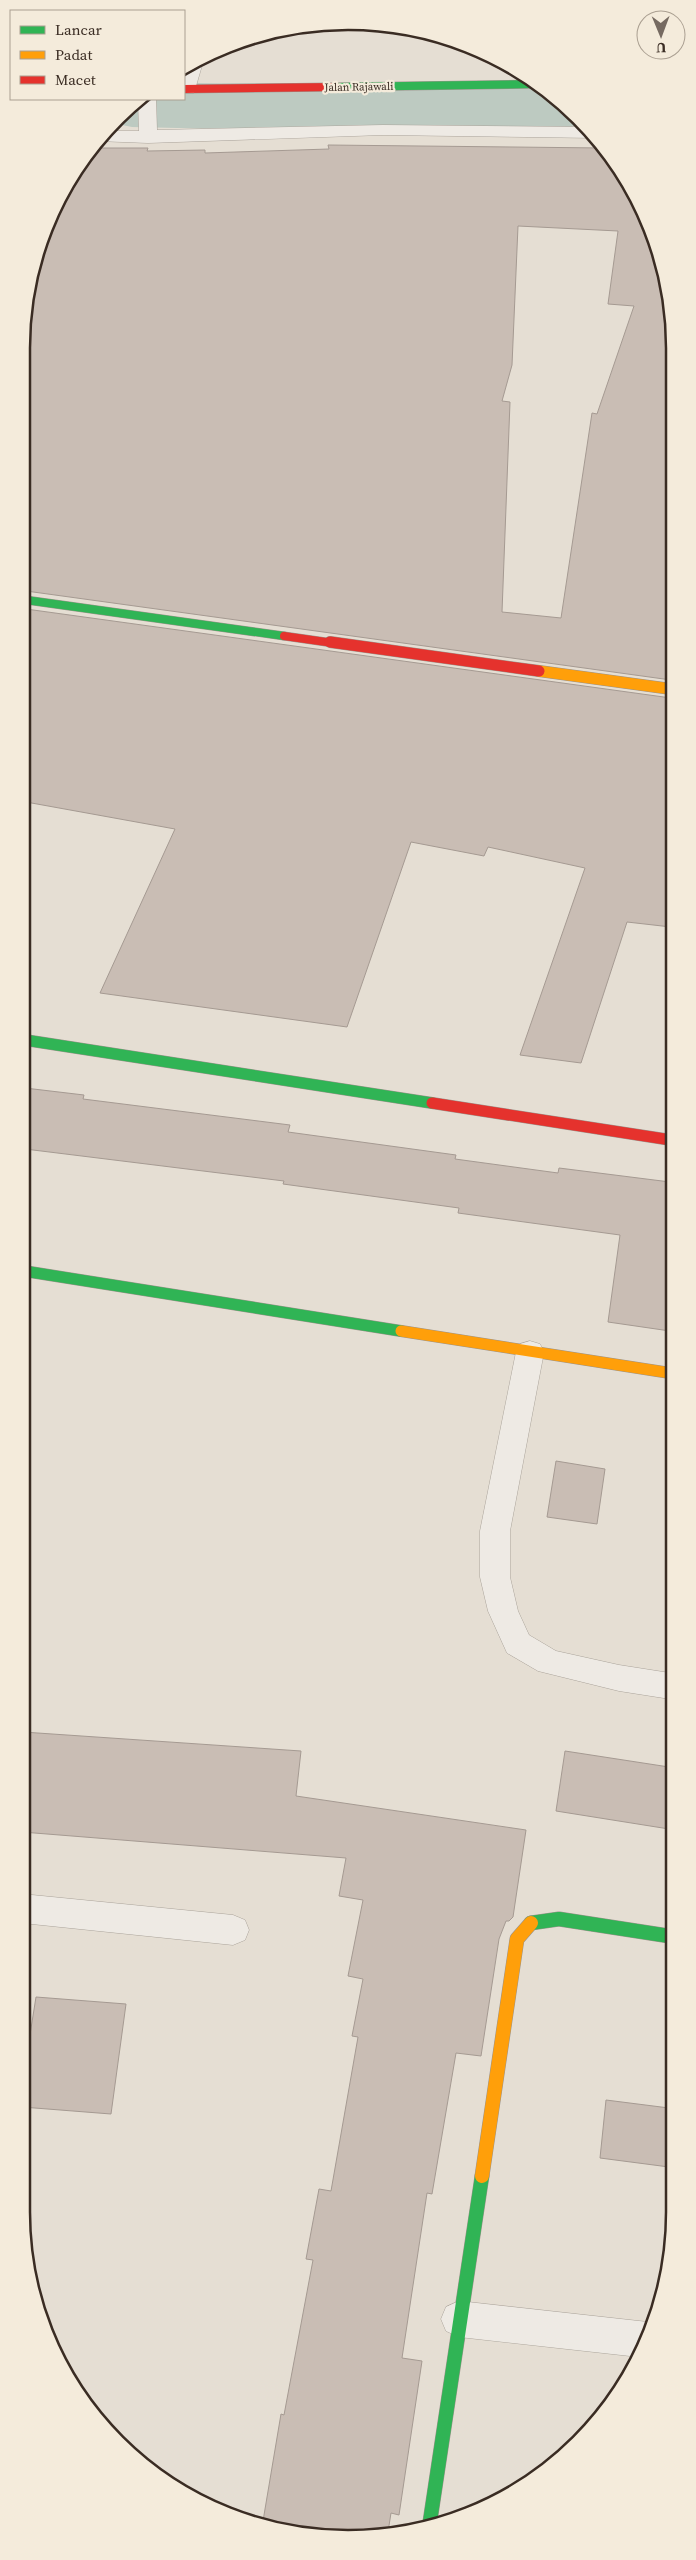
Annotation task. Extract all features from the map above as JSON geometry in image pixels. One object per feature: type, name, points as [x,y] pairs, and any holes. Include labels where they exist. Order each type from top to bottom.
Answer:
[{"type":"street","points":[[186,90],[191,72]]},
{"type":"street","name":"Jalan Rajawali","points":[[186,90],[525,84]]},
{"type":"street","points":[[147,102],[148,134]]},
{"type":"street","points":[[110,136],[148,134],[383,130],[582,133]]},
{"type":"street","points":[[30,601],[666,688]]},
{"type":"street","points":[[30,1041],[666,1139]]},
{"type":"street","points":[[30,1272],[666,1373]]},
{"type":"street","points":[[530,1352],[495,1531],[495,1577],[503,1611],[518,1644],[549,1662],[619,1678],[666,1685]]},
{"type":"street","points":[[30,1909],[233,1930]]},
{"type":"street","points":[[431,2519],[459,2318],[517,1939],[531,1923],[559,1919],[666,1936]]},
{"type":"street","points":[[459,2318],[640,2339]]},
{"type":"building","points":[[328,145],[595,148],[623,189],[642,226],[655,266],[663,306],[666,348],[666,679],[30,592],[31,327],[36,286],[54,226],[73,189],[101,148],[148,148],[147,151],[205,150],[205,153],[329,149]],"holes":[[[518,226],[618,231],[608,304],[634,306],[597,414],[592,413],[561,618],[502,612],[510,402],[502,401],[512,365]]]},
{"type":"building","points":[[30,610],[666,697],[666,926],[627,922],[581,1063],[520,1055],[585,868],[488,847],[484,856],[411,842],[347,1027],[100,993],[175,829],[30,803]]},
{"type":"building","points":[[30,1089],[84,1095],[83,1099],[290,1125],[288,1132],[456,1155],[455,1159],[558,1173],[559,1168],[666,1181],[666,1330],[608,1322],[620,1235],[458,1213],[459,1208],[283,1184],[284,1181],[30,1150]]},
{"type":"building","points":[[556,1461],[605,1469],[597,1524],[547,1517]]},
{"type":"building","points":[[30,1732],[301,1751],[296,1796],[526,1830],[513,1917],[506,1921],[499,1939],[481,2056],[456,2053],[432,2194],[427,2193],[402,2358],[422,2361],[399,2515],[391,2513],[389,2527],[348,2530],[306,2527],[263,2518],[281,2414],[284,2415],[313,2260],[306,2259],[319,2189],[331,2191],[358,2037],[352,2036],[363,1979],[348,1976],[363,1900],[339,1896],[346,1858],[30,1833]]},
{"type":"building","points":[[565,1751],[666,1767],[666,1829],[556,1811]]},
{"type":"building","points":[[36,1997],[126,2004],[111,2114],[30,2108],[30,2035]]},
{"type":"building","points":[[606,2100],[666,2108],[666,2167],[600,2158]]},
{"type":"waterway","points":[[143,105],[311,108],[556,107]]},
{"type":"traffic: fast","points":[[336,87],[525,84]]},
{"type":"traffic: fast","points":[[30,601],[284,636]]},
{"type":"traffic: fast","points":[[30,1041],[432,1103]]},
{"type":"traffic: fast","points":[[30,1272],[401,1331]]},
{"type":"traffic: fast","points":[[531,1923],[559,1919],[666,1936]]},
{"type":"traffic: fast","points":[[430,2519],[482,2176]]},
{"type":"traffic: slow","points":[[539,671],[666,688]]},
{"type":"traffic: slow","points":[[401,1331],[666,1372]]},
{"type":"traffic: slow","points":[[482,2176],[517,1939],[531,1923]]},
{"type":"traffic: jam","points":[[185,89],[336,87]]},
{"type":"traffic: jam","points":[[284,636],[539,671]]},
{"type":"traffic: jam","points":[[432,1103],[666,1139]]}]
